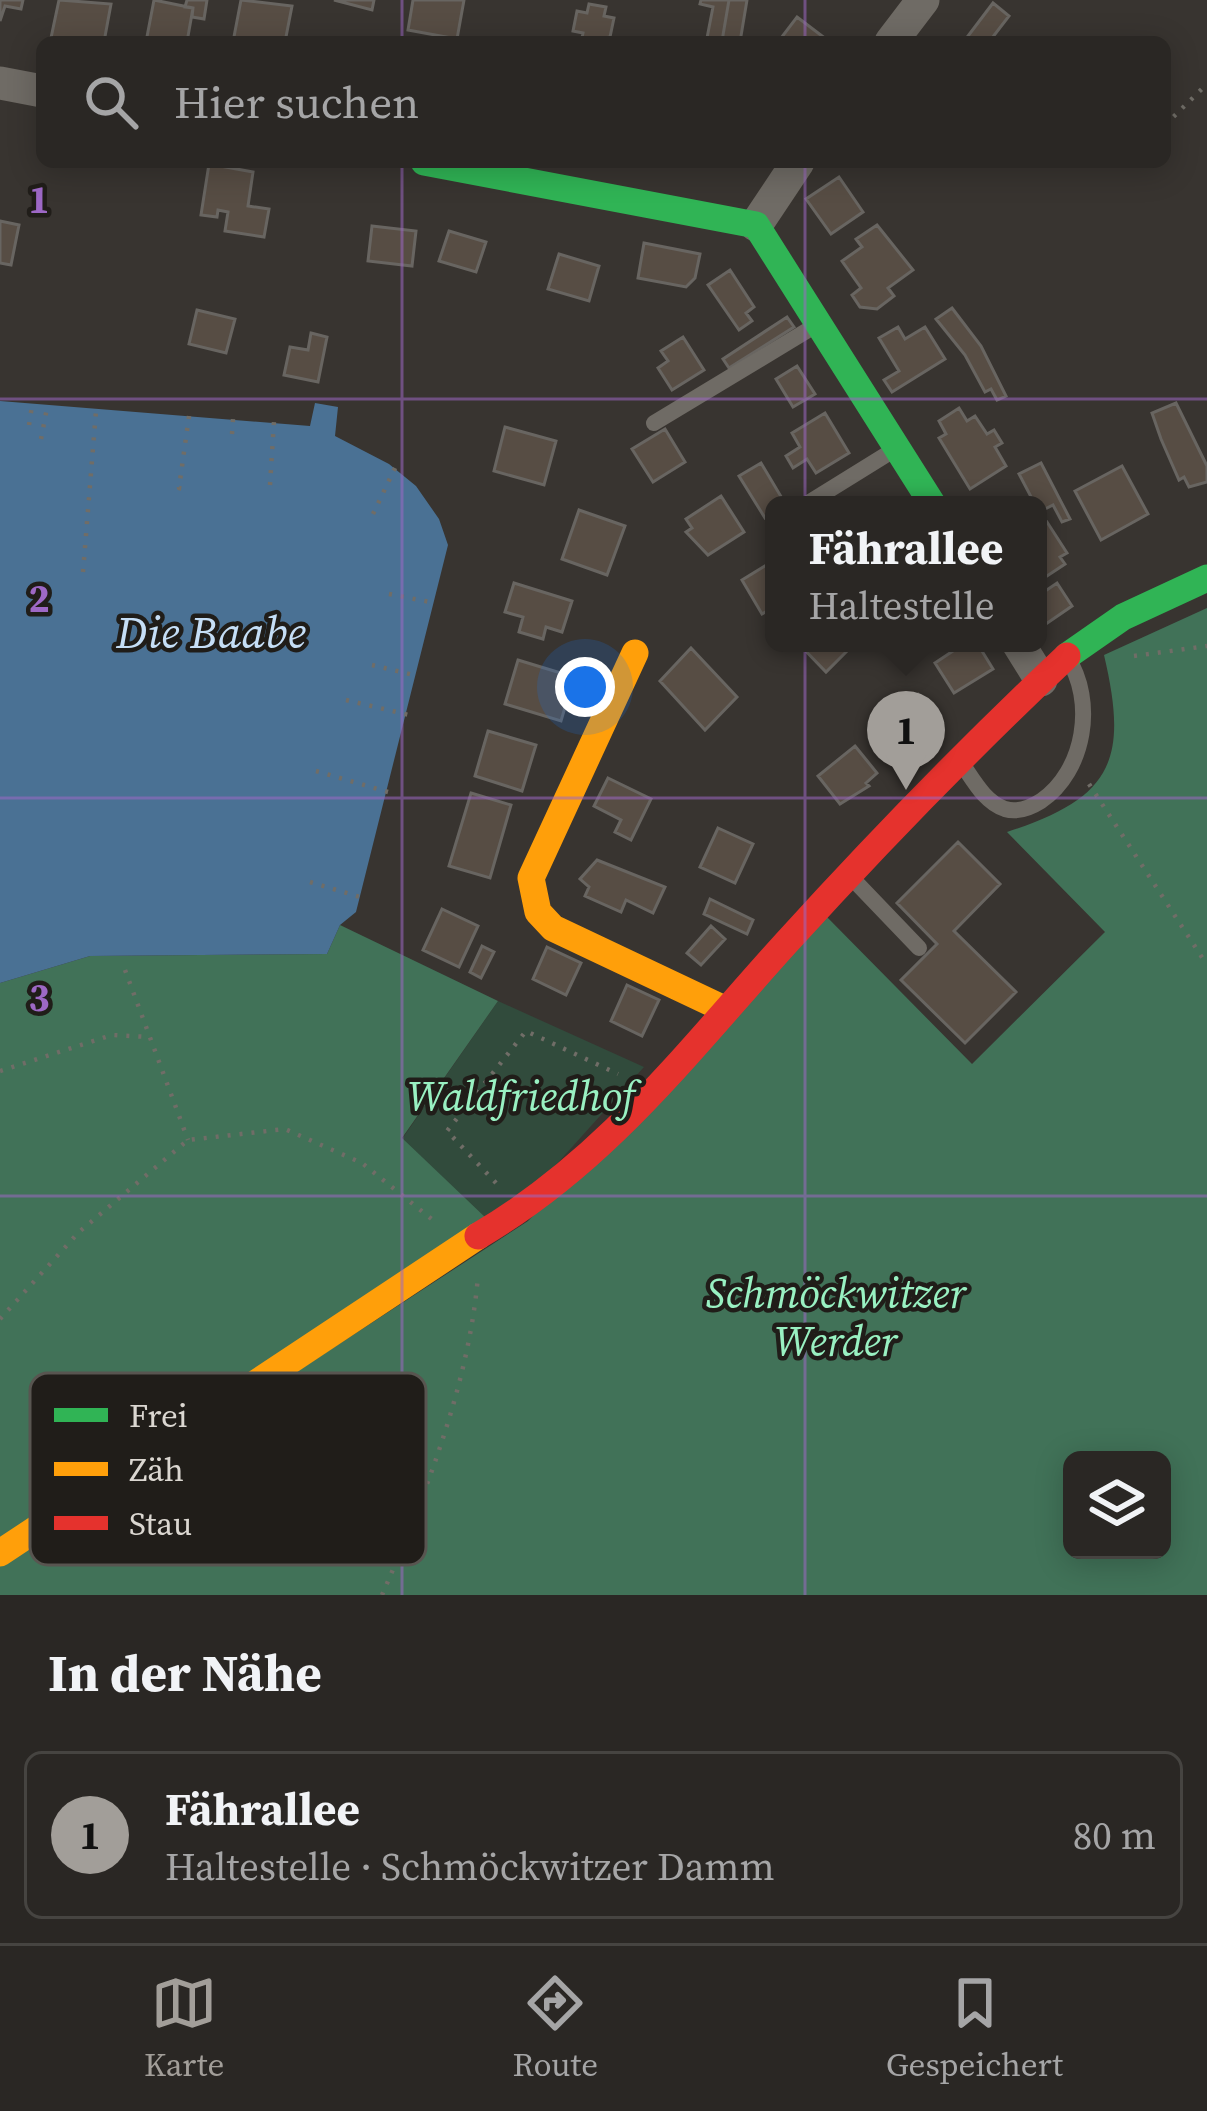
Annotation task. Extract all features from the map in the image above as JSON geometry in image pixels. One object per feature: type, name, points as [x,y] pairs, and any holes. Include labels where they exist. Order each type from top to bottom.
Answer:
[{"type":"street","points":[[896,36],[923,0]]},
{"type":"street","points":[[0,83],[36,90]]},
{"type":"street","points":[[456,168],[756,225],[927,496]]},
{"type":"street","points":[[756,225],[794,168]]},
{"type":"street","points":[[272,1373],[520,1213],[604,1144],[847,873],[1066,656],[1123,617],[1207,578]]},
{"type":"street","points":[[1024,652],[1041,680]]},
{"type":"street","points":[[635,653],[531,878],[530,894],[553,928],[722,1008]]},
{"type":"street","points":[[0,1553],[30,1533]]},
{"type":"lane","points":[[654,423],[818,323]]},
{"type":"lane","points":[[821,496],[898,448]]},
{"type":"lane","points":[[958,759],[987,798],[1008,811],[1029,809],[1059,788],[1076,764],[1078,674],[1066,656]]},
{"type":"lane","points":[[847,873],[920,948]]},
{"type":"path","points":[[1171,118],[1207,84]]},
{"type":"path","points":[[28,425],[32,406]]},
{"type":"path","points":[[41,439],[47,408]]},
{"type":"path","points":[[83,572],[95,411]]},
{"type":"path","points":[[189,416],[179,488],[190,490]]},
{"type":"path","points":[[232,434],[233,419]]},
{"type":"path","points":[[270,485],[274,421]]},
{"type":"path","points":[[373,514],[395,468]]},
{"type":"path","points":[[389,593],[435,602]]},
{"type":"path","points":[[1124,658],[1207,646]]},
{"type":"path","points":[[371,664],[418,676]]},
{"type":"path","points":[[346,700],[409,715]]},
{"type":"path","points":[[1076,764],[1207,965]]},
{"type":"path","points":[[316,771],[388,792]]},
{"type":"path","points":[[310,882],[359,897]]},
{"type":"path","points":[[125,970],[188,1140]]},
{"type":"path","points":[[520,1213],[447,1131],[526,1031],[649,1091]]},
{"type":"path","points":[[0,1071],[112,1035],[150,1037]]},
{"type":"path","points":[[0,1319],[79,1232],[188,1140],[285,1129],[362,1162],[439,1225],[470,1242],[474,1324],[426,1480]]},
{"type":"path","points":[[382,1595],[395,1565]]},
{"type":"green space","name":"Schmöckwitzer Werder","points":[[1207,608],[1207,1595],[0,1595],[0,1565],[30,1545],[30,1565],[426,1565],[426,1373],[295,1373],[528,1221],[824,914],[972,1064],[1105,932],[1007,832],[1070,805],[1090,789],[1112,749],[1114,723],[1104,655]]},
{"type":"green space","points":[[340,925],[498,1001],[402,1138],[485,1217],[249,1373],[30,1373],[30,1518],[0,1538],[0,983],[90,956],[327,954]]},
{"type":"green space","name":"Waldfriedhof","points":[[498,1001],[644,1067],[546,1176],[485,1217],[402,1139]]},
{"type":"water","name":"Die Baabe","points":[[0,401],[310,426],[315,403],[338,407],[335,436],[389,464],[416,486],[439,519],[448,545],[356,912],[340,925],[327,954],[90,956],[0,983]]},
{"type":"building","points":[[0,0],[23,0],[21,9],[5,6],[0,21]]},
{"type":"building","points":[[59,0],[111,4],[105,36],[51,36]]},
{"type":"building","points":[[154,0],[193,8],[188,36],[147,36]]},
{"type":"building","points":[[187,0],[207,0],[204,19],[192,17],[193,8],[185,7]]},
{"type":"building","points":[[241,0],[292,6],[286,36],[234,36]]},
{"type":"building","points":[[334,0],[374,0],[372,10]]},
{"type":"building","points":[[413,0],[464,0],[458,36],[408,30]]},
{"type":"building","points":[[701,0],[729,0],[723,36],[707,36],[713,7],[700,4]]},
{"type":"building","points":[[729,0],[747,0],[741,36],[723,36]]},
{"type":"building","points":[[993,3],[1009,16],[994,36],[968,36]]},
{"type":"building","points":[[589,4],[606,7],[604,16],[614,18],[610,36],[582,36],[573,31],[577,11],[587,13]]},
{"type":"building","points":[[797,17],[822,36],[783,36]]},
{"type":"building","points":[[208,168],[253,172],[248,206],[269,209],[264,237],[225,231],[228,212],[218,210],[217,217],[201,215]]},
{"type":"building","points":[[839,177],[863,212],[831,234],[806,199]]},
{"type":"building","points":[[0,221],[19,225],[11,265],[0,263]]},
{"type":"building","points":[[877,225],[913,270],[888,288],[894,296],[877,309],[860,307],[852,295],[861,288],[842,261],[862,247],[856,239]]},
{"type":"building","points":[[372,226],[416,231],[412,266],[368,261]]},
{"type":"building","points":[[449,231],[486,242],[476,272],[439,261]]},
{"type":"building","points":[[644,243],[700,254],[695,278],[686,287],[638,278]]},
{"type":"building","points":[[559,254],[599,266],[589,301],[548,289]]},
{"type":"building","points":[[730,270],[754,307],[746,313],[752,321],[739,330],[708,285]]},
{"type":"building","points":[[952,308],[981,346],[1006,396],[997,400],[991,389],[985,392],[965,355],[936,319]]},
{"type":"building","points":[[197,310],[235,319],[226,353],[189,344]]},
{"type":"building","points":[[787,317],[794,327],[729,368],[723,359]]},
{"type":"building","points":[[898,327],[905,339],[925,327],[945,359],[892,392],[884,380],[899,371],[879,338]]},
{"type":"building","points":[[311,333],[327,337],[318,382],[284,375],[290,347],[308,350]]},
{"type":"building","points":[[683,337],[704,370],[672,390],[658,368],[668,361],[661,351]]},
{"type":"building","points":[[797,366],[815,394],[793,407],[776,379]]},
{"type":"building","points":[[1176,403],[1207,466],[1207,482],[1189,487],[1184,477],[1179,480],[1152,413]]},
{"type":"building","points":[[959,408],[967,421],[975,416],[987,434],[994,430],[1002,443],[995,447],[1006,466],[970,489],[939,438],[946,434],[939,421]]},
{"type":"building","points":[[825,413],[849,453],[816,473],[807,459],[793,468],[786,456],[800,447],[792,433]]},
{"type":"building","points":[[505,427],[556,441],[544,485],[494,471]]},
{"type":"building","points":[[665,429],[685,462],[653,482],[632,449]]},
{"type":"building","points":[[761,463],[781,496],[765,496],[765,518],[739,476]]},
{"type":"building","points":[[1041,463],[1070,519],[1062,522],[1053,505],[1047,508],[1047,496],[1031,496],[1019,474]]},
{"type":"building","points":[[1122,466],[1148,514],[1101,540],[1075,491]]},
{"type":"building","points":[[721,496],[744,532],[708,555],[686,532],[692,528],[686,519]]},
{"type":"building","points":[[579,510],[625,526],[607,575],[562,559]]},
{"type":"building","points":[[1047,522],[1067,553],[1060,557],[1065,564],[1047,576]]},
{"type":"building","points":[[765,566],[765,612],[762,614],[742,580]]},
{"type":"building","points":[[514,583],[572,601],[562,632],[546,627],[543,639],[519,632],[523,617],[505,612]]},
{"type":"building","points":[[1057,583],[1072,606],[1047,623],[1047,590]]},
{"type":"building","points":[[691,648],[737,697],[705,730],[660,681]]},
{"type":"building","points":[[807,652],[846,652],[826,672]]},
{"type":"building","points":[[952,652],[983,652],[993,669],[954,693],[935,663]]},
{"type":"building","points":[[518,660],[574,677],[561,721],[505,704]]},
{"type":"building","points":[[918,694],[937,723],[898,748],[879,719],[892,711],[888,706]]},
{"type":"building","points":[[488,731],[536,745],[522,791],[475,776]]},
{"type":"building","points":[[855,746],[877,773],[866,783],[869,786],[840,804],[818,776]]},
{"type":"building","points":[[608,778],[651,799],[631,840],[615,832],[621,820],[594,806]]},
{"type":"building","points":[[471,793],[511,805],[490,878],[449,866]]},
{"type":"building","points":[[718,828],[753,844],[735,883],[700,867]]},
{"type":"building","points":[[958,842],[1000,884],[954,931],[1016,992],[965,1043],[901,980],[937,944],[897,903]]},
{"type":"building","points":[[597,860],[665,887],[653,913],[626,900],[621,912],[585,896],[589,887],[580,879]]},
{"type":"building","points":[[710,899],[753,920],[747,934],[704,914]]},
{"type":"building","points":[[442,909],[478,926],[459,967],[423,950]]},
{"type":"building","points":[[711,926],[725,939],[701,965],[687,953]]},
{"type":"building","points":[[482,946],[494,952],[481,978],[470,972]]},
{"type":"building","points":[[547,947],[581,963],[566,995],[533,979]]},
{"type":"building","points":[[627,985],[659,1000],[642,1036],[611,1021]]},
{"type":"traffic: fast","points":[[456,168],[756,225],[927,496]]},
{"type":"traffic: fast","points":[[1067,656],[1123,617],[1207,578]]},
{"type":"traffic: slow","points":[[635,653],[531,878],[538,912],[553,928],[722,1008]]},
{"type":"traffic: slow","points":[[271,1373],[478,1236]]},
{"type":"traffic: slow","points":[[0,1553],[30,1533]]},
{"type":"traffic: jam","points":[[478,1236],[524,1206],[606,1139],[889,833],[1067,656]]},
{"type":"place","name":"Fährallee","points":[[906,790]]}]
